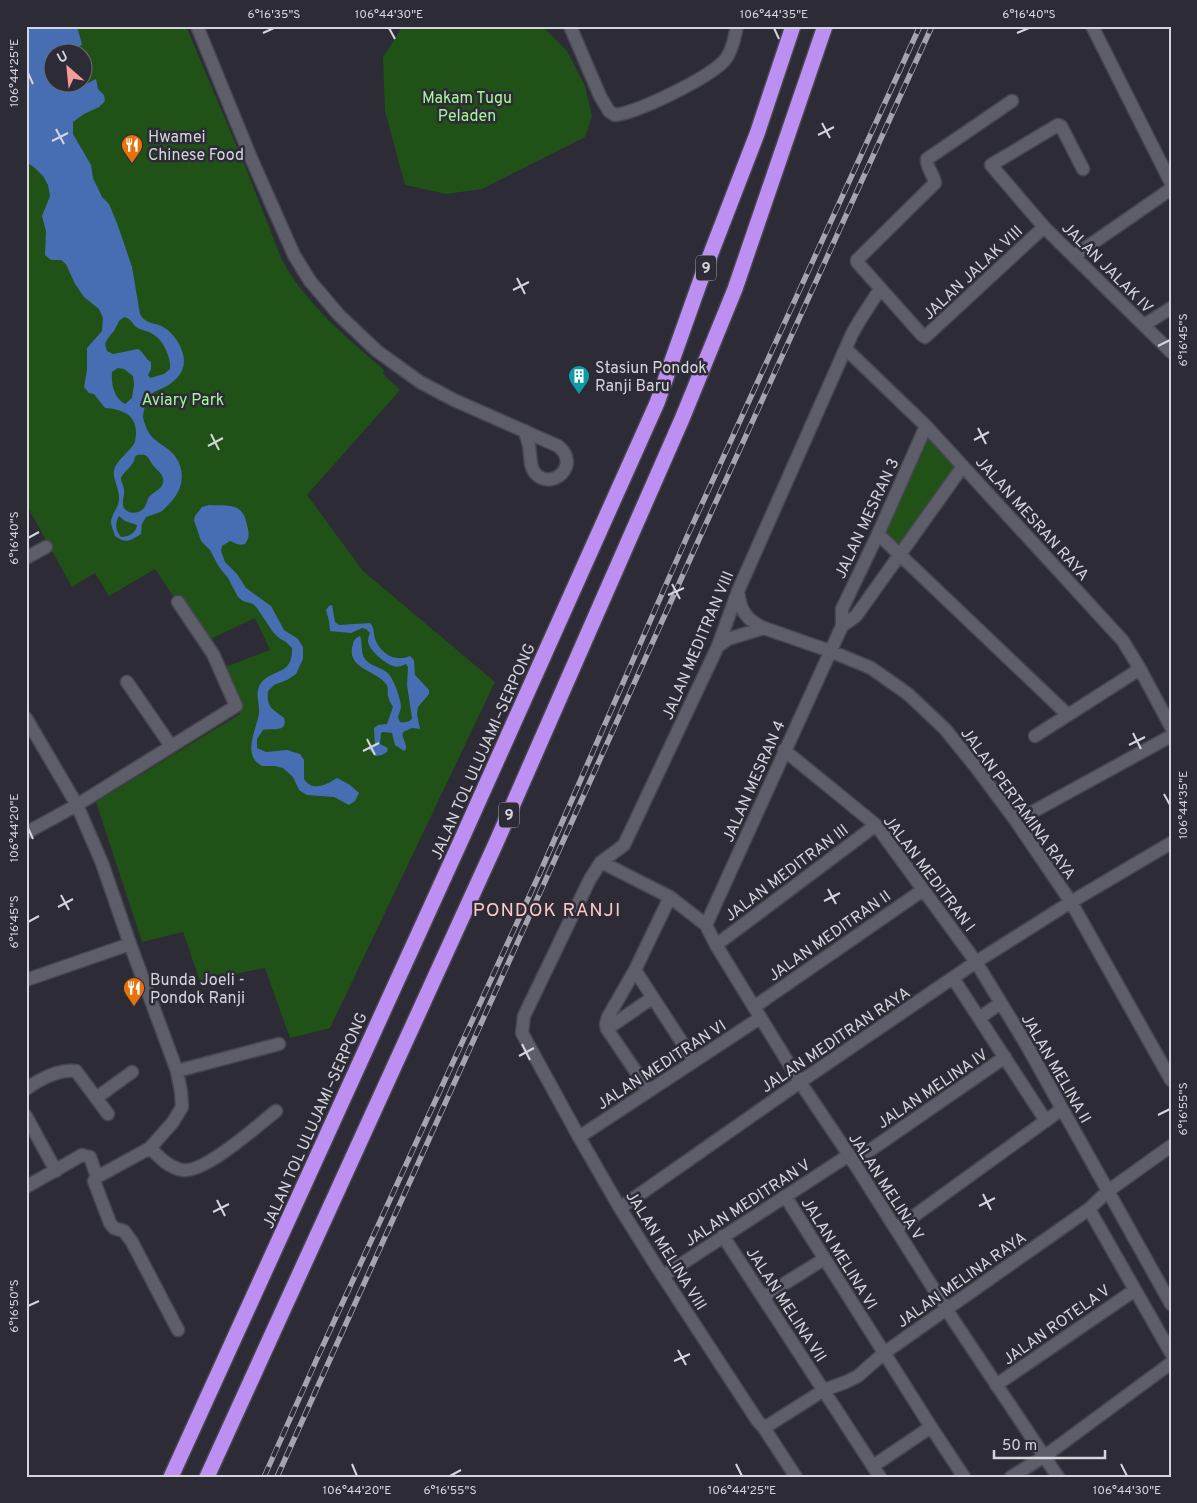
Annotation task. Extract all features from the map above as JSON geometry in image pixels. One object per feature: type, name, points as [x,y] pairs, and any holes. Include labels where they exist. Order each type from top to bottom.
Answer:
[{"type":"highway","name":"JALAN TOL ULUJAMI–SERPONG","points":[[171,1477],[657,403],[701,279],[757,134],[792,26]]},
{"type":"highway","name":"9","points":[[207,1477],[496,843],[682,419],[735,289],[809,78],[825,26]]},
{"type":"street","points":[[197,26],[276,218],[294,255],[310,281],[339,315],[377,351],[420,382],[454,400],[525,431],[563,450],[567,461],[563,473],[552,479],[545,479],[535,473],[532,467],[525,431]]},
{"type":"street","points":[[570,26],[600,96],[609,111],[615,115],[640,109],[699,79],[724,61],[734,42],[737,26]]},
{"type":"street","points":[[1092,26],[1171,183]]},
{"type":"street","points":[[880,289],[858,264],[857,260],[934,184],[926,162],[927,159],[1012,101]]},
{"type":"street","name":"JALAN JALAK IV","points":[[1083,169],[1061,126],[1058,125],[991,163],[992,167],[1044,227],[1171,352]]},
{"type":"street","points":[[1074,256],[1171,189]]},
{"type":"street","name":"JALAN JALAK VIII","points":[[880,289],[925,336],[1044,227]]},
{"type":"street","name":"JALAN MEDITRAN VIII","points":[[522,1033],[524,1016],[590,879],[601,862],[624,845],[718,646],[738,591],[846,349],[860,320],[880,289]]},
{"type":"street","points":[[1144,325],[1171,308]]},
{"type":"street","name":"JALAN MESRAN RAYA","points":[[846,349],[926,426],[1123,641],[1171,727]]},
{"type":"street","name":"JALAN MESRAN 3","points":[[830,651],[842,626],[842,609],[926,426]]},
{"type":"street","points":[[531,461],[532,455],[540,445],[552,444]]},
{"type":"street","name":"JALAN MESRAN 3","points":[[842,626],[856,616],[963,466]]},
{"type":"street","points":[[878,534],[1068,715]]},
{"type":"street","points":[[26,558],[46,547]]},
{"type":"street","name":"JALAN PERTAMINA RAYA","points":[[738,591],[739,600],[744,612],[754,624],[871,668],[908,694],[945,729],[1016,820],[1071,902],[1171,1080]]},
{"type":"street","points":[[26,833],[77,805],[236,706],[213,654],[178,602]]},
{"type":"street","points":[[718,646],[728,639],[764,628]]},
{"type":"street","name":"JALAN MESRAN 4","points":[[706,925],[830,651]]},
{"type":"street","points":[[1035,736],[1140,669]]},
{"type":"street","points":[[127,682],[171,746]]},
{"type":"street","points":[[27,720],[77,805],[102,863],[177,1071],[182,1107],[173,1122],[150,1148],[95,1178],[95,1184],[110,1223],[114,1228],[124,1231],[132,1242],[178,1330]]},
{"type":"street","points":[[1016,820],[1171,736]]},
{"type":"street","name":"JALAN MEDITRAN I","points":[[784,750],[876,825],[976,962]]},
{"type":"street","name":"JALAN MEDITRAN III","points":[[716,945],[876,825]]},
{"type":"street","points":[[1071,902],[1171,843]]},
{"type":"street","points":[[601,862],[670,897],[706,925]]},
{"type":"street","name":"JALAN MEDITRAN II","points":[[757,1012],[923,890]]},
{"type":"street","points":[[649,1091],[607,1029],[606,1024],[608,1017],[635,970],[670,897]]},
{"type":"street","name":"JALAN MEDITRAN RAYA","points":[[620,1208],[976,962],[1071,902]]},
{"type":"street","name":"JALAN MELINA V","points":[[706,925],[716,945],[800,1082],[946,1309],[1058,1477]]},
{"type":"street","points":[[26,980],[130,944]]},
{"type":"street","name":"JALAN MELINA II","points":[[976,962],[1062,1109],[1171,1304]]},
{"type":"street","points":[[635,970],[694,1061]]},
{"type":"street","points":[[954,978],[1046,1121]]},
{"type":"street","points":[[607,1029],[652,998]]},
{"type":"street","points":[[979,1018],[1001,1003]]},
{"type":"street","name":"JALAN MEDITRAN VI","points":[[579,1137],[694,1061],[757,1012]]},
{"type":"street","name":"JALAN MELINA VIII","points":[[522,1033],[620,1208],[796,1477]]},
{"type":"street","points":[[177,1071],[279,1044]]},
{"type":"street","name":"JALAN MELINA IV","points":[[851,1159],[1005,1057]]},
{"type":"street","points":[[26,1089],[59,1072],[66,1070],[76,1071],[108,1114]]},
{"type":"street","points":[[96,1098],[132,1072]]},
{"type":"street","points":[[896,1229],[1062,1109]]},
{"type":"street","points":[[150,1148],[173,1167],[182,1170],[192,1170],[227,1150],[276,1111]]},
{"type":"street","points":[[26,1116],[56,1171]]},
{"type":"street","name":"JALAN MELINA RAYA","points":[[764,1428],[824,1390],[858,1376],[884,1353],[1089,1209],[1108,1191],[1171,1146]]},
{"type":"street","points":[[26,1187],[82,1155],[90,1157],[97,1177]]},
{"type":"street","name":"JALAN MEDITRAN V","points":[[663,1276],[785,1196],[851,1159]]},
{"type":"street","name":"JALAN MELINA VI","points":[[785,1196],[964,1477]]},
{"type":"street","points":[[1089,1209],[1171,1353]]},
{"type":"street","name":"JALAN MELINA VII","points":[[723,1236],[880,1477]]},
{"type":"street","points":[[763,1297],[824,1259]]},
{"type":"street","name":"JALAN ROTELA V","points":[[996,1385],[1134,1290]]},
{"type":"street","points":[[1012,1477],[1045,1456],[1171,1363]]},
{"type":"street","points":[[873,1466],[931,1427]]},
{"type":"green space","name":"Aviary Park","points":[[26,26],[186,26],[282,260],[315,305],[341,332],[384,370],[383,374],[400,390],[307,495],[363,571],[495,682],[330,1028],[290,1038],[265,968],[200,981],[183,932],[142,942],[96,802],[240,714],[220,669],[270,650],[255,618],[204,642],[155,569],[109,596],[95,573],[72,587],[26,504]]},
{"type":"green space","name":"Makam Tugu Peladen","points":[[403,26],[542,26],[567,51],[585,86],[592,116],[585,137],[482,189],[446,194],[405,185],[385,111],[383,57]]},
{"type":"green space","points":[[928,430],[958,466],[899,547],[883,532]]},
{"type":"water","points":[[34,26],[77,26],[81,42],[42,42],[42,92],[92,92],[92,81],[96,79],[98,89],[104,95],[105,101],[99,107],[73,122],[73,134],[91,165],[93,178],[102,197],[109,204],[117,223],[132,267],[140,314],[146,320],[163,327],[174,336],[180,345],[184,359],[180,374],[170,384],[155,391],[149,397],[143,416],[146,427],[152,437],[171,452],[179,462],[182,475],[180,488],[164,509],[146,517],[142,524],[141,534],[128,541],[115,536],[111,525],[119,500],[114,470],[118,462],[135,442],[136,427],[127,414],[105,408],[94,394],[89,393],[84,387],[87,370],[87,348],[102,331],[103,318],[99,309],[84,297],[75,284],[66,264],[61,260],[51,260],[45,255],[46,231],[42,216],[50,196],[48,185],[43,176],[26,162],[26,32]],"holes":[[[124,317],[130,320],[136,327],[150,332],[161,341],[166,350],[170,369],[164,374],[150,378],[148,375],[151,369],[151,362],[138,349],[113,354],[107,351],[105,344],[119,321]],[[118,368],[124,369],[133,376],[132,398],[125,404],[118,398],[112,382],[112,372]],[[137,455],[147,456],[161,475],[163,483],[149,497],[143,509],[132,513],[126,510],[123,505],[124,487],[121,479]],[[119,516],[125,521],[137,525],[134,532],[121,537],[116,524]]]},
{"type":"water","points":[[209,505],[234,507],[242,512],[248,530],[248,539],[245,544],[230,541],[222,546],[221,551],[225,562],[237,574],[246,588],[271,606],[284,630],[298,639],[303,647],[303,659],[296,674],[274,685],[268,691],[269,705],[284,718],[284,726],[279,729],[263,730],[257,739],[257,748],[266,752],[287,750],[300,754],[304,760],[304,779],[311,785],[320,786],[337,778],[350,785],[359,793],[355,801],[349,805],[334,797],[307,795],[299,790],[293,777],[283,768],[262,766],[252,755],[252,741],[259,713],[259,687],[266,678],[286,667],[291,657],[292,648],[273,632],[253,604],[243,601],[238,597],[210,550],[201,541],[194,520],[202,507]]},
{"type":"water","points":[[332,605],[335,622],[339,625],[370,623],[373,627],[376,641],[382,650],[395,658],[410,656],[414,660],[415,675],[429,690],[429,694],[418,707],[417,714],[420,729],[412,728],[403,732],[406,747],[404,751],[395,745],[392,733],[383,732],[381,733],[380,744],[388,748],[387,752],[376,756],[369,750],[370,746],[375,745],[374,728],[378,725],[387,724],[393,707],[388,697],[386,684],[382,679],[363,668],[354,659],[352,652],[354,641],[360,636],[365,659],[388,673],[391,677],[396,687],[401,707],[398,717],[400,722],[409,721],[412,718],[407,685],[408,667],[406,664],[395,667],[378,656],[369,644],[370,633],[366,629],[362,628],[351,633],[330,631],[326,610]]},
{"type":"railway","points":[[264,1477],[539,875],[686,539],[920,26]]},
{"type":"railway","points":[[277,1477],[932,26]]},
{"type":"place","name":"Hwamei Chinese Food","points":[[132,164]]},
{"type":"place","name":"Stasiun Pondok Ranji Baru","points":[[579,395]]},
{"type":"place","name":"Bunda Joeli - Pondok Ranji","points":[[134,1007]]},
{"type":"district","name":"PONDOK RANJI","points":[[547,909]]}]
